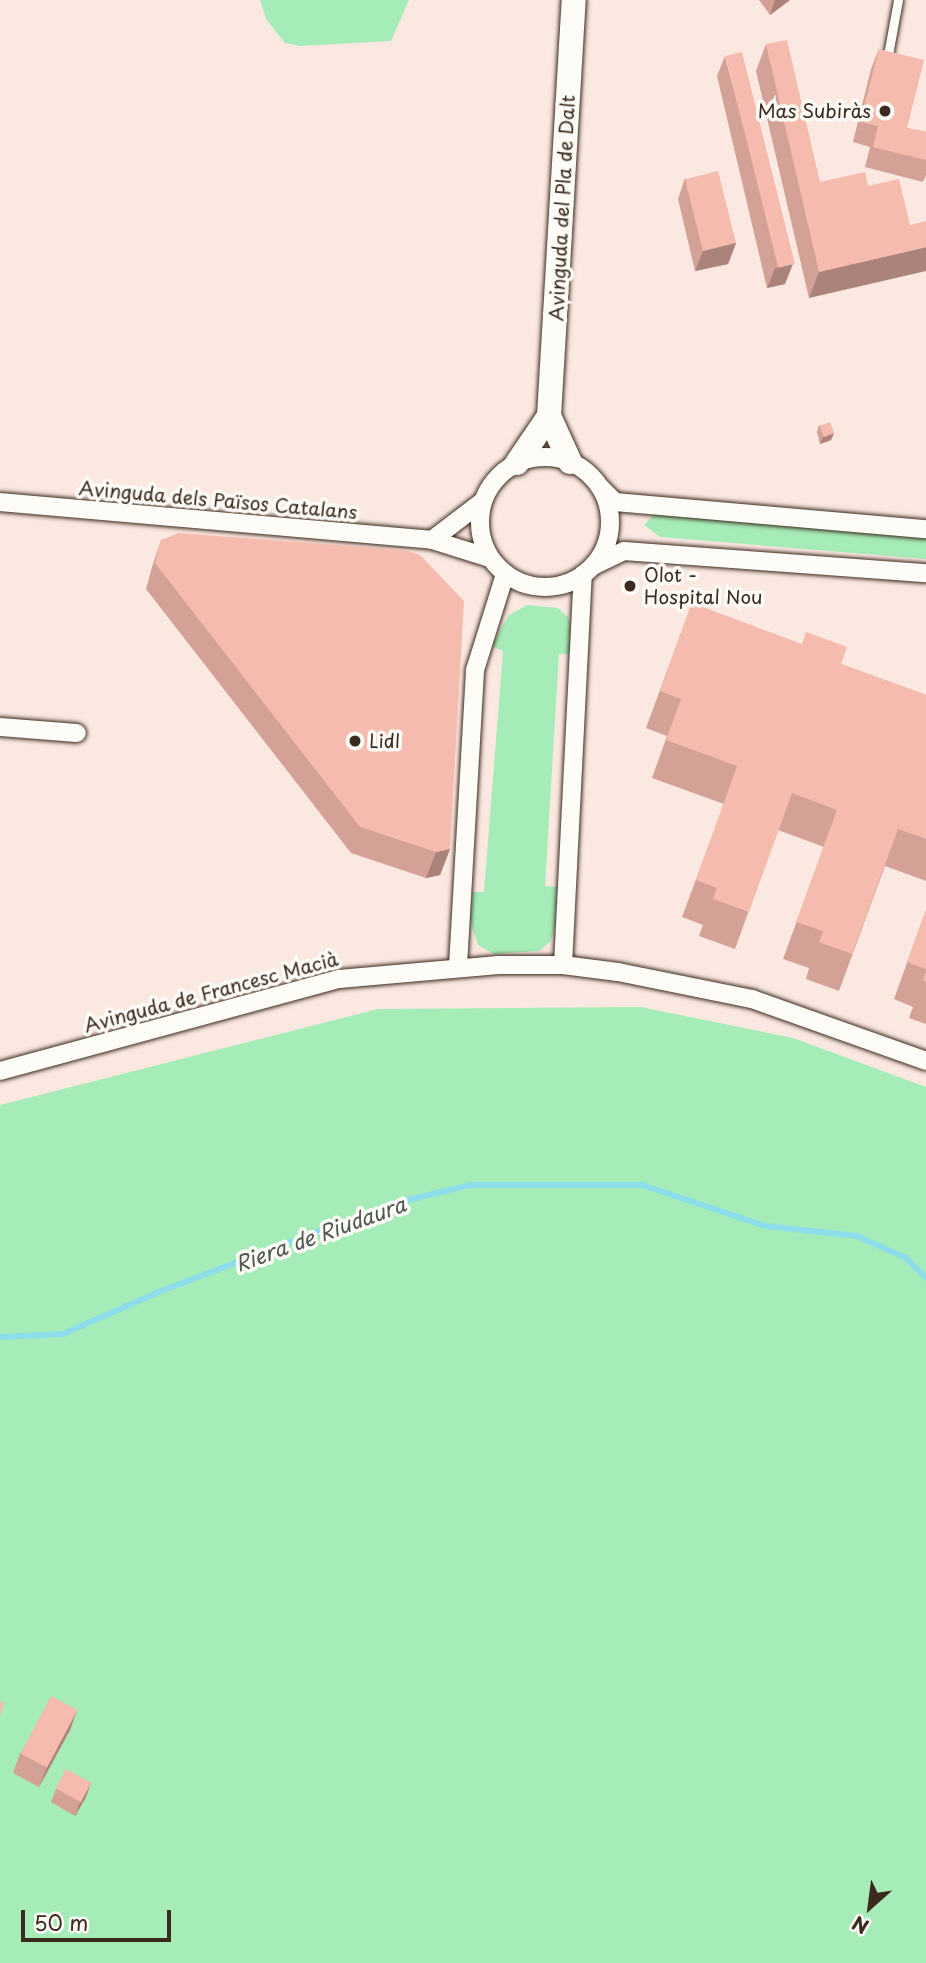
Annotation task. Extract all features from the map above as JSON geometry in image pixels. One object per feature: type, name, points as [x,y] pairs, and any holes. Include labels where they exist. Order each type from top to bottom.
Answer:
[{"type":"street","name":"Avinguda del Pla de Dalt","points":[[570,462],[550,416],[574,0]]},
{"type":"street","points":[[550,416],[517,463],[491,486],[483,501],[481,531],[491,558],[505,574],[538,587],[556,586],[624,551],[926,573]]},
{"type":"street","points":[[517,463],[543,457],[570,462],[597,483],[615,502],[926,530]]},
{"type":"street","points":[[563,965],[588,570],[609,534],[610,516],[597,483]]},
{"type":"street","points":[[432,540],[483,501]]},
{"type":"street","name":"Avinguda dels Països Catalans","points":[[0,502],[432,540],[491,558]]},
{"type":"street","points":[[458,965],[475,670],[505,574]]},
{"type":"street","points":[[0,727],[77,733]]},
{"type":"street","name":"Avinguda de Francesc Macià","points":[[0,1071],[339,979],[458,965],[563,965],[752,999],[926,1061]]},
{"type":"lane","points":[[888,55],[898,0]]},
{"type":"green space","points":[[260,0],[409,0],[391,41],[300,46],[285,43],[266,19]]},
{"type":"green space","points":[[654,514],[926,536],[926,559],[660,537],[644,525]]},
{"type":"green space","points":[[527,605],[558,608],[568,617],[572,631],[571,654],[559,654],[545,886],[557,887],[555,925],[551,941],[539,951],[494,954],[478,945],[470,921],[472,892],[484,892],[503,651],[491,646],[509,615]]},
{"type":"green space","points":[[641,1007],[793,1038],[926,1087],[926,1963],[0,1963],[0,1105],[378,1009]]},
{"type":"building","points":[[787,40],[820,182],[865,172],[868,186],[899,179],[910,225],[926,221],[926,247],[819,272],[766,44]]},
{"type":"building","name":"Mas Subiràs","points":[[879,49],[924,60],[907,128],[926,132],[926,160],[873,147],[878,126],[860,122]]},
{"type":"building","points":[[742,52],[795,264],[778,268],[726,56]]},
{"type":"building","points":[[718,171],[736,243],[703,251],[685,179]]},
{"type":"building","points":[[830,422],[834,433],[824,437],[820,426]]},
{"type":"building","name":"Lidl","points":[[179,533],[405,550],[420,555],[464,601],[450,849],[436,852],[360,827],[155,563],[161,540]]},
{"type":"building","points":[[692,603],[802,644],[806,632],[847,647],[841,664],[926,695],[926,839],[898,829],[852,954],[819,942],[823,931],[796,922],[837,810],[792,793],[749,912],[713,899],[717,888],[696,880],[737,766],[666,740],[681,699],[660,691]]},
{"type":"building","points":[[926,910],[926,969],[907,962]]},
{"type":"building","points":[[51,1696],[77,1710],[47,1767],[20,1753]]},
{"type":"building","points":[[66,1769],[91,1783],[81,1802],[55,1788]]},
{"type":"waterway","name":"Riera de Riudaura","points":[[0,1337],[63,1334],[161,1291],[391,1204],[471,1185],[642,1185],[765,1226],[857,1236],[906,1258],[926,1278]]},
{"type":"place","name":"Mas Subiràs","points":[[885,111]]},
{"type":"place","name":"Olot - Hospital Nou","points":[[630,586]]},
{"type":"place","name":"Lidl","points":[[355,741]]}]
